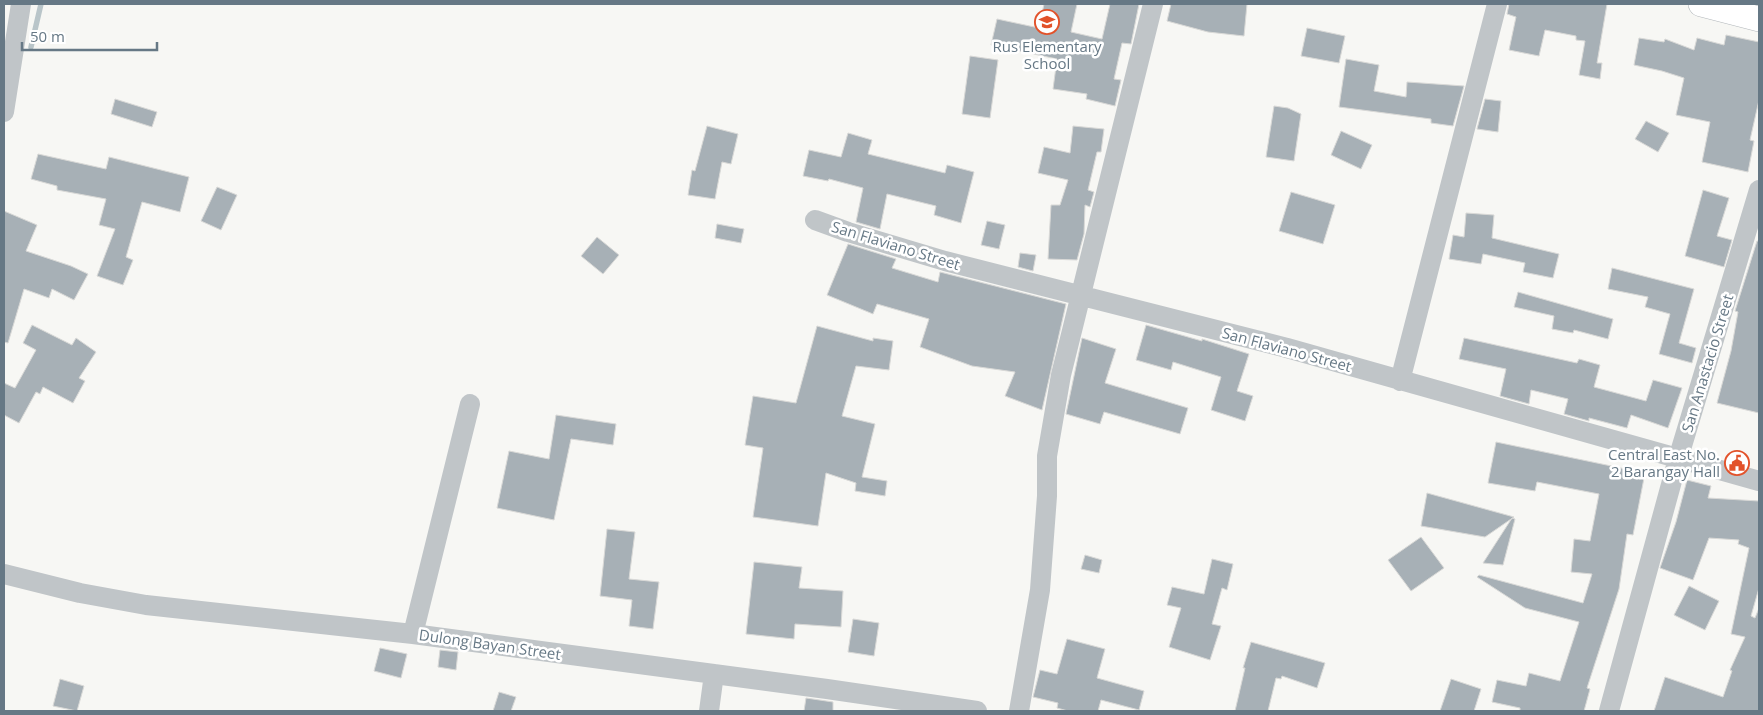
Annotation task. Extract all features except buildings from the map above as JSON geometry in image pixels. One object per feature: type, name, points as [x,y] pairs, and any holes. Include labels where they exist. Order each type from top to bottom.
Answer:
[{"type":"main road","points":[[1701,4],[1759,19]]},
{"type":"street","points":[[4,112],[9,46],[21,4]]},
{"type":"street","points":[[1020,711],[1040,590],[1047,496],[1047,456],[1052,421],[1061,375],[1153,4]]},
{"type":"street","points":[[1400,381],[1497,4]]},
{"type":"street","name":"San Anastacio Street","points":[[1609,711],[1678,459],[1759,190]]},
{"type":"street","name":"San Flaviano Street","points":[[815,220],[848,232],[945,261],[1287,348],[1759,482]]},
{"type":"street","points":[[413,634],[470,404]]},
{"type":"street","name":"Dulong Bayan Street","points":[[4,574],[80,593],[146,605],[413,634],[977,711]]},
{"type":"street","points":[[709,711],[714,674]]},
{"type":"waterway","points":[[31,47],[41,4]]},
{"type":"place","name":"Rus Elementary School","points":[[1047,22]]},
{"type":"place","name":"Central East No. 2 Barangay Hall","points":[[1737,463]]}]
